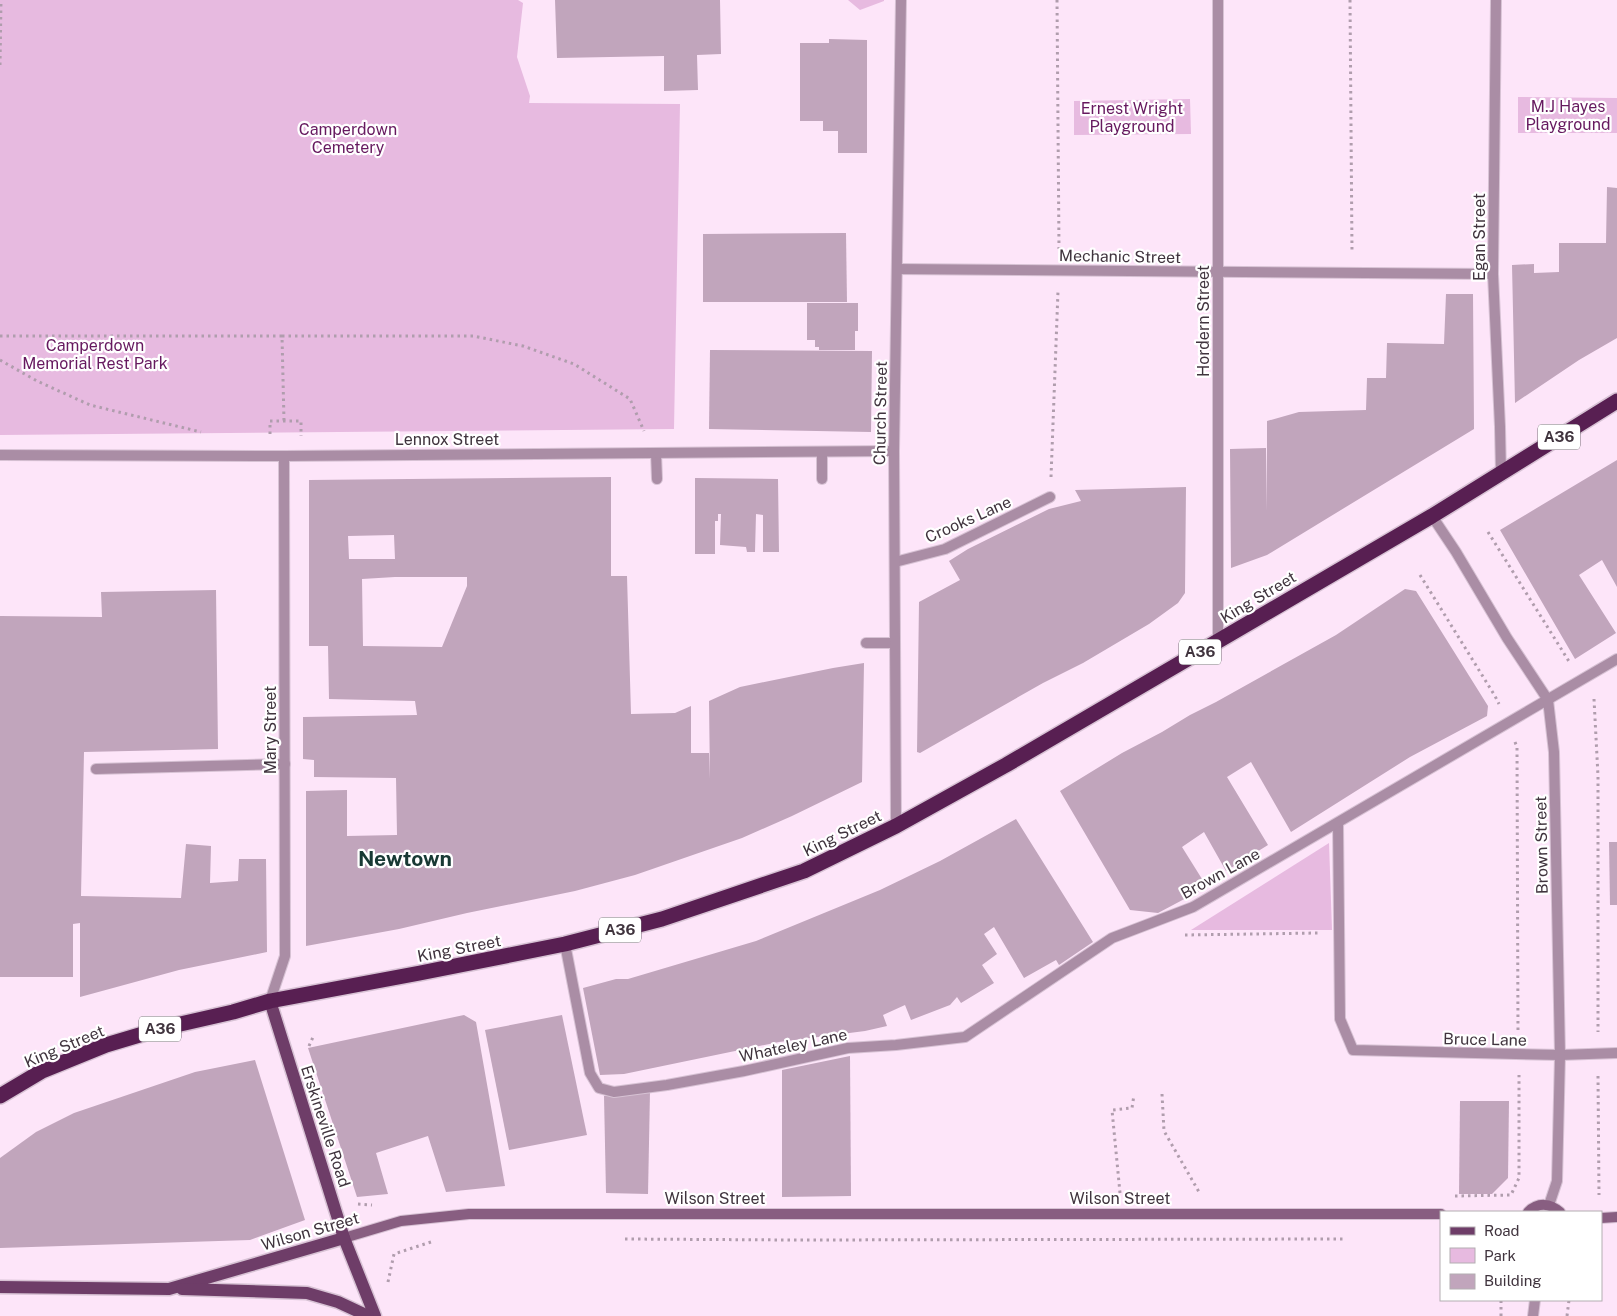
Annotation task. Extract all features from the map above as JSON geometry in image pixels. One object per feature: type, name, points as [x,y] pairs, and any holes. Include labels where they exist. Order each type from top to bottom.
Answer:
[{"type":"highway","name":"King Street","points":[[0,1096],[42,1071],[106,1045],[163,1028],[233,1012],[270,1001],[565,944],[662,919],[804,871],[896,826],[1006,765],[1432,516],[1617,401]]},
{"type":"main road","name":"Erskineville Road","points":[[270,1001],[344,1238],[375,1316]]},
{"type":"main road","name":"Wilson Street","points":[[0,1287],[169,1289],[344,1238]]},
{"type":"main road","points":[[169,1289],[307,1293],[338,1302],[368,1316]]},
{"type":"street","name":"Church Street","points":[[896,826],[894,451],[901,0]]},
{"type":"street","name":"Hordern Street","points":[[1218,0],[1218,642]]},
{"type":"street","name":"Egan Street","points":[[1496,0],[1493,274],[1501,474]]},
{"type":"street","name":"Mechanic Street","points":[[897,269],[1493,274]]},
{"type":"street","name":"Lennox Street","points":[[0,455],[284,456],[894,451]]},
{"type":"street","points":[[822,452],[822,479]]},
{"type":"street","points":[[656,453],[657,480]]},
{"type":"street","name":"Mary Street","points":[[270,1001],[285,956],[284,456]]},
{"type":"street","name":"Crooks Lane","points":[[895,562],[945,549],[1050,497]]},
{"type":"street","name":"Brown Street","points":[[1432,516],[1456,552],[1507,638],[1548,700],[1554,752],[1560,1055],[1557,1182],[1549,1205]]},
{"type":"street","points":[[866,644],[895,643]]},
{"type":"street","name":"Brown Lane","points":[[1112,938],[1193,907],[1617,659]]},
{"type":"street","points":[[96,769],[285,764]]},
{"type":"street","points":[[1338,823],[1339,933]]},
{"type":"street","name":"Bruce Lane","points":[[1339,933],[1340,1019],[1353,1050],[1518,1055],[1617,1053]]},
{"type":"street","name":"Whateley Lane","points":[[565,944],[590,1074],[599,1088],[614,1092],[667,1085],[744,1071],[848,1048],[896,1045],[965,1037],[1112,938]]},
{"type":"street","points":[[1530,1211],[1537,1206],[1549,1205],[1559,1211]]},
{"type":"street","name":"Wilson Street","points":[[344,1238],[401,1221],[469,1214],[1440,1214]]},
{"type":"street","points":[[1602,1218],[1617,1217]]},
{"type":"street","points":[[1533,1316],[1535,1301]]},
{"type":"path","points":[[0,65],[1,0]]},
{"type":"path","points":[[1350,0],[1352,273]]},
{"type":"path","points":[[0,336],[473,336],[523,346],[574,364],[630,399],[644,429]]},
{"type":"path","points":[[282,336],[284,421]]},
{"type":"path","points":[[0,360],[37,381],[90,405],[203,432]]},
{"type":"path","points":[[284,456],[284,436],[270,436],[270,421],[301,421]]},
{"type":"path","points":[[1488,532],[1567,658],[1593,694],[1598,776],[1599,1195]]},
{"type":"path","name":"Brown Street","points":[[1420,575],[1495,696],[1517,748],[1519,1178],[1516,1187]]},
{"type":"path","points":[[1179,936],[1339,933]]},
{"type":"path","points":[[1162,1094],[1164,1131],[1198,1191],[1202,1194]]},
{"type":"path","points":[[1120,1196],[1112,1110],[1132,1108],[1134,1095]]},
{"type":"path","points":[[617,1238],[794,1240],[1351,1239]]},
{"type":"path","points":[[387,1290],[394,1254],[432,1242]]},
{"type":"path","points":[[1501,1301],[1501,1316]]},
{"type":"path","points":[[1567,1316],[1569,1301]]},
{"type":"green space","points":[[0,0],[518,0],[523,3],[517,57],[530,96],[529,103],[680,104],[674,429],[0,435]]},
{"type":"green space","points":[[848,0],[884,0],[884,1],[860,10]]},
{"type":"green space","name":"M.J Hayes Playground","points":[[1518,97],[1617,98],[1617,133],[1518,133]]},
{"type":"green space","name":"Ernest Wright Playground","points":[[1190,99],[1191,134],[1074,135],[1074,101]]},
{"type":"green space","points":[[1329,843],[1332,930],[1191,930]]},
{"type":"building","points":[[555,0],[720,0],[721,54],[697,55],[698,90],[664,91],[664,56],[557,58]]},
{"type":"building","points":[[829,39],[867,40],[867,153],[838,153],[838,131],[823,131],[823,121],[800,121],[800,43],[829,43]]},
{"type":"building","points":[[1607,187],[1617,188],[1617,338],[1579,360],[1515,403],[1512,265],[1534,264],[1534,273],[1559,272],[1559,243],[1606,243]]},
{"type":"building","points":[[846,233],[847,302],[703,302],[703,234]]},
{"type":"building","points":[[1446,294],[1473,294],[1474,429],[1267,555],[1231,568],[1230,449],[1266,448],[1267,511],[1267,421],[1299,412],[1366,410],[1367,378],[1386,378],[1387,343],[1444,344]]},
{"type":"building","points":[[807,303],[858,303],[858,331],[855,331],[855,350],[819,350],[819,347],[815,347],[815,340],[807,340]]},
{"type":"building","points":[[710,350],[872,351],[871,432],[709,429]]},
{"type":"building","points":[[1617,460],[1617,587],[1602,560],[1579,575],[1616,633],[1575,659],[1500,530]]},
{"type":"building","points":[[611,477],[611,576],[627,576],[631,714],[675,713],[691,706],[691,753],[709,753],[710,779],[709,701],[740,687],[864,663],[862,782],[742,838],[635,875],[575,891],[399,929],[306,946],[306,791],[347,790],[347,836],[397,835],[396,778],[314,777],[314,760],[303,759],[303,717],[417,715],[415,701],[329,699],[328,646],[309,646],[309,480]],"holes":[[[394,535],[395,559],[349,559],[348,536]],[[467,577],[467,586],[442,647],[363,646],[362,579]]]},
{"type":"building","points":[[695,478],[778,479],[779,552],[763,552],[763,515],[756,514],[755,552],[747,552],[746,547],[720,545],[721,514],[718,514],[718,521],[715,521],[715,554],[695,554]]},
{"type":"building","points":[[1186,487],[1185,593],[1178,603],[1149,624],[1083,663],[1043,683],[920,753],[917,752],[919,602],[960,580],[949,561],[968,549],[1049,509],[1081,501],[1075,490]]},
{"type":"building","points":[[1405,589],[1416,591],[1488,706],[1487,716],[1410,757],[1291,832],[1251,762],[1227,777],[1268,845],[1226,871],[1204,832],[1182,847],[1207,887],[1158,913],[1130,910],[1060,791],[1122,753],[1336,635]]},
{"type":"building","points":[[216,590],[218,749],[84,752],[81,896],[181,898],[186,844],[211,846],[210,883],[238,881],[239,859],[266,859],[267,952],[179,970],[80,997],[80,923],[73,924],[73,977],[0,977],[0,616],[102,617],[101,592]]},
{"type":"building","points":[[1016,819],[1093,942],[1059,965],[1056,960],[1024,978],[994,927],[984,934],[997,954],[982,965],[994,983],[961,1003],[957,997],[950,1005],[911,1020],[905,1005],[883,1015],[887,1026],[865,1031],[779,1042],[624,1074],[600,1075],[583,988],[616,979],[628,979],[756,941],[880,890],[940,861]]},
{"type":"building","points":[[1609,842],[1617,842],[1617,905],[1610,905]]},
{"type":"building","points":[[464,1015],[476,1022],[505,1186],[446,1192],[428,1136],[376,1153],[388,1194],[357,1197],[308,1048]]},
{"type":"building","points":[[562,1015],[587,1135],[509,1150],[485,1030]]},
{"type":"building","points":[[850,1056],[851,1196],[782,1197],[782,1070]]},
{"type":"building","points":[[255,1060],[305,1220],[250,1240],[0,1248],[0,1158],[36,1132],[74,1113],[195,1072]]},
{"type":"building","points":[[650,1091],[648,1194],[606,1193],[604,1096]]},
{"type":"building","points":[[1460,1101],[1509,1101],[1508,1178],[1492,1194],[1459,1194]]},
{"type":"district","name":"Newtown","points":[[405,859]]},
{"type":"park label","name":"Camperdown Cemetery","points":[[348,138]]},
{"type":"park label","name":"Camperdown Memorial Rest Park","points":[[95,354]]}]
